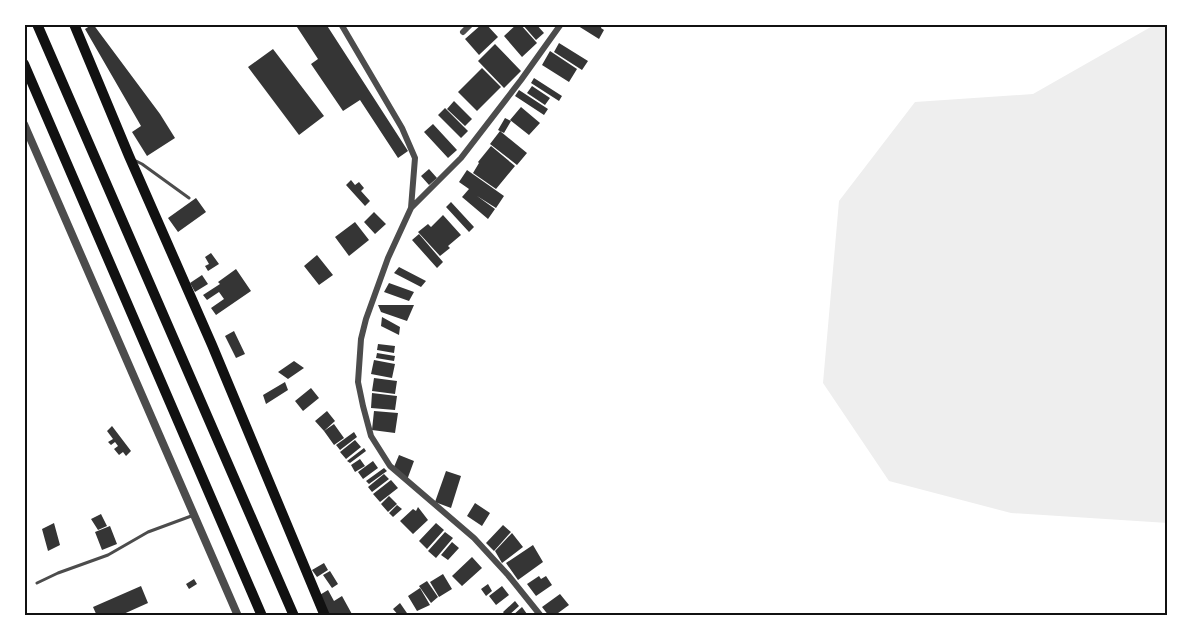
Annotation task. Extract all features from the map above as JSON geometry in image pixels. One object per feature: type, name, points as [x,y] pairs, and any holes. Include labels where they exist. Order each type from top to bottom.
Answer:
[{"type":"highway","points":[[37,24],[294,616]]},
{"type":"highway","points":[[74,24],[325,616]]},
{"type":"highway","points":[[24,64],[262,616]]},
{"type":"street","points":[[341,24],[402,128],[415,159],[411,208],[388,258],[361,339],[358,382],[371,436],[390,466],[474,538],[541,616]]},
{"type":"street","points":[[463,32],[471,24]]},
{"type":"street","points":[[411,208],[461,158],[561,24]]},
{"type":"street","points":[[24,123],[238,616]]},
{"type":"lane","points":[[129,156],[189,198]]},
{"type":"lane","points":[[37,583],[108,555],[148,532],[195,515]]},
{"type":"shaded area","points":[[1156,24],[1168,24],[1168,523],[1011,513],[889,481],[823,383],[839,201],[915,102],[1033,94]]},
{"type":"building","points":[[93,24],[160,114],[175,138],[147,156],[132,132],[141,126],[85,29]]},
{"type":"building","points":[[295,24],[326,24],[408,151],[398,158],[360,100],[343,111],[311,64],[318,59]]},
{"type":"building","points":[[482,24],[486,24],[498,37],[479,55],[465,39]]},
{"type":"building","points":[[520,24],[537,43],[522,57],[504,36]]},
{"type":"building","points":[[522,24],[536,24],[544,33],[536,40]]},
{"type":"building","points":[[575,24],[602,24],[601,28],[604,30],[599,39]]},
{"type":"building","points":[[559,43],[588,61],[582,70],[554,52]]},
{"type":"building","points":[[495,44],[521,71],[504,88],[478,61]]},
{"type":"building","points":[[273,49],[324,116],[299,135],[248,67]]},
{"type":"building","points":[[550,51],[577,69],[569,82],[542,65]]},
{"type":"building","points":[[482,68],[501,87],[477,111],[458,92]]},
{"type":"building","points":[[534,78],[562,96],[559,101],[531,83]]},
{"type":"building","points":[[532,86],[550,98],[545,105],[527,93]]},
{"type":"building","points":[[519,90],[548,109],[544,115],[515,96]]},
{"type":"building","points":[[454,101],[472,119],[465,126],[447,109]]},
{"type":"building","points":[[521,107],[540,123],[529,135],[510,120]]},
{"type":"building","points":[[445,108],[468,131],[461,138],[438,115]]},
{"type":"building","points":[[505,118],[511,121],[504,133],[498,130]]},
{"type":"building","points":[[433,124],[457,150],[448,158],[424,132]]},
{"type":"building","points":[[500,131],[527,153],[517,165],[490,144]]},
{"type":"building","points":[[491,146],[515,166],[496,189],[473,173],[478,162]]},
{"type":"building","points":[[429,169],[437,178],[429,185],[421,176]]},
{"type":"building","points":[[467,170],[504,196],[496,208],[477,196],[495,209],[488,219],[462,197],[469,189],[459,182]]},
{"type":"building","points":[[351,180],[355,185],[359,182],[364,188],[361,191],[370,201],[365,206],[346,185]]},
{"type":"building","points":[[196,198],[206,212],[178,232],[168,218]]},
{"type":"building","points":[[451,202],[474,227],[469,232],[446,207]]},
{"type":"building","points":[[374,212],[386,224],[375,234],[364,222]]},
{"type":"building","points":[[443,215],[461,235],[440,256],[418,232],[428,224],[431,227]]},
{"type":"building","points":[[355,222],[369,240],[349,256],[335,237]]},
{"type":"building","points":[[419,234],[443,262],[437,268],[412,240]]},
{"type":"building","points":[[211,253],[219,264],[208,271],[205,266],[209,264],[205,257]]},
{"type":"building","points":[[317,255],[333,275],[319,285],[304,266]]},
{"type":"building","points":[[399,267],[426,281],[421,287],[394,273]]},
{"type":"building","points":[[236,269],[251,291],[216,315],[211,308],[224,299],[219,292],[207,300],[203,295],[220,284],[218,282]]},
{"type":"building","points":[[202,275],[208,284],[195,292],[190,283]]},
{"type":"building","points":[[389,283],[414,292],[409,301],[384,292]]},
{"type":"building","points":[[378,305],[414,305],[407,321],[381,312]]},
{"type":"building","points":[[382,317],[400,327],[399,335],[381,326]]},
{"type":"building","points":[[234,331],[245,354],[236,358],[225,336]]},
{"type":"building","points":[[378,344],[395,346],[394,353],[377,350]]},
{"type":"building","points":[[377,353],[395,356],[394,361],[376,358]]},
{"type":"building","points":[[374,360],[395,364],[392,378],[371,374]]},
{"type":"building","points":[[294,361],[304,368],[288,379],[278,372]]},
{"type":"building","points":[[374,378],[397,381],[395,394],[372,391]]},
{"type":"building","points":[[285,382],[288,390],[266,404],[263,395]]},
{"type":"building","points":[[311,388],[319,398],[303,411],[295,401]]},
{"type":"building","points":[[372,393],[397,396],[395,410],[371,408]]},
{"type":"building","points":[[327,411],[335,421],[324,431],[315,421]]},
{"type":"building","points":[[374,411],[398,413],[395,433],[372,430]]},
{"type":"building","points":[[334,424],[344,438],[334,445],[324,431]]},
{"type":"building","points":[[112,426],[131,451],[126,456],[123,452],[119,455],[114,449],[118,446],[115,442],[111,445],[108,442],[113,439],[107,431]]},
{"type":"building","points":[[354,432],[357,437],[340,450],[336,445]]},
{"type":"building","points":[[355,440],[361,447],[346,459],[340,452]]},
{"type":"building","points":[[364,448],[366,451],[350,463],[347,461]]},
{"type":"building","points":[[399,455],[414,461],[407,480],[394,467]]},
{"type":"building","points":[[360,459],[365,466],[355,472],[351,465]]},
{"type":"building","points":[[373,461],[378,468],[363,479],[358,472]]},
{"type":"building","points":[[384,468],[387,471],[369,484],[366,481]]},
{"type":"building","points":[[446,471],[461,476],[451,508],[435,502]]},
{"type":"building","points":[[384,474],[389,479],[372,492],[368,487]]},
{"type":"building","points":[[391,480],[398,488],[380,502],[373,494]]},
{"type":"building","points":[[389,496],[397,504],[388,512],[381,504]]},
{"type":"building","points":[[475,503],[490,513],[482,526],[467,516]]},
{"type":"building","points":[[397,505],[402,509],[393,517],[389,513]]},
{"type":"building","points":[[418,507],[428,520],[413,534],[400,521],[413,509],[416,511]]},
{"type":"building","points":[[101,514],[107,526],[98,530],[91,519]]},
{"type":"building","points":[[54,523],[60,545],[48,551],[42,529]]},
{"type":"building","points":[[436,523],[444,530],[427,549],[419,541]]},
{"type":"building","points":[[503,525],[511,532],[494,551],[486,543]]},
{"type":"building","points":[[110,526],[117,544],[102,550],[95,532]]},
{"type":"building","points":[[445,532],[453,538],[436,558],[428,551]]},
{"type":"building","points":[[512,533],[523,547],[502,563],[495,551]]},
{"type":"building","points":[[452,542],[459,548],[448,560],[441,555]]},
{"type":"building","points":[[533,545],[543,562],[518,580],[506,563]]},
{"type":"building","points":[[472,557],[482,568],[462,586],[452,576]]},
{"type":"building","points":[[324,563],[328,570],[317,577],[312,570]]},
{"type":"building","points":[[330,571],[338,584],[332,588],[323,575]]},
{"type":"building","points":[[443,574],[452,589],[439,597],[430,582]]},
{"type":"building","points":[[539,576],[541,579],[546,576],[552,585],[536,596],[527,584]]},
{"type":"building","points":[[194,579],[197,584],[189,589],[186,584]]},
{"type":"building","points":[[427,581],[438,597],[431,603],[419,586]]},
{"type":"building","points":[[488,584],[492,591],[486,596],[481,589]]},
{"type":"building","points":[[141,586],[148,603],[119,616],[97,616],[93,607]]},
{"type":"building","points":[[502,586],[509,595],[496,605],[489,596]]},
{"type":"building","points":[[420,588],[430,605],[417,611],[408,596]]},
{"type":"building","points":[[328,590],[334,601],[342,596],[353,616],[329,616],[318,596]]},
{"type":"building","points":[[560,594],[569,605],[554,616],[549,616],[542,607]]},
{"type":"building","points":[[515,601],[519,606],[506,616],[503,612]]},
{"type":"building","points":[[400,603],[409,616],[399,616],[393,609]]},
{"type":"building","points":[[522,607],[527,614],[525,616],[512,616]]}]
